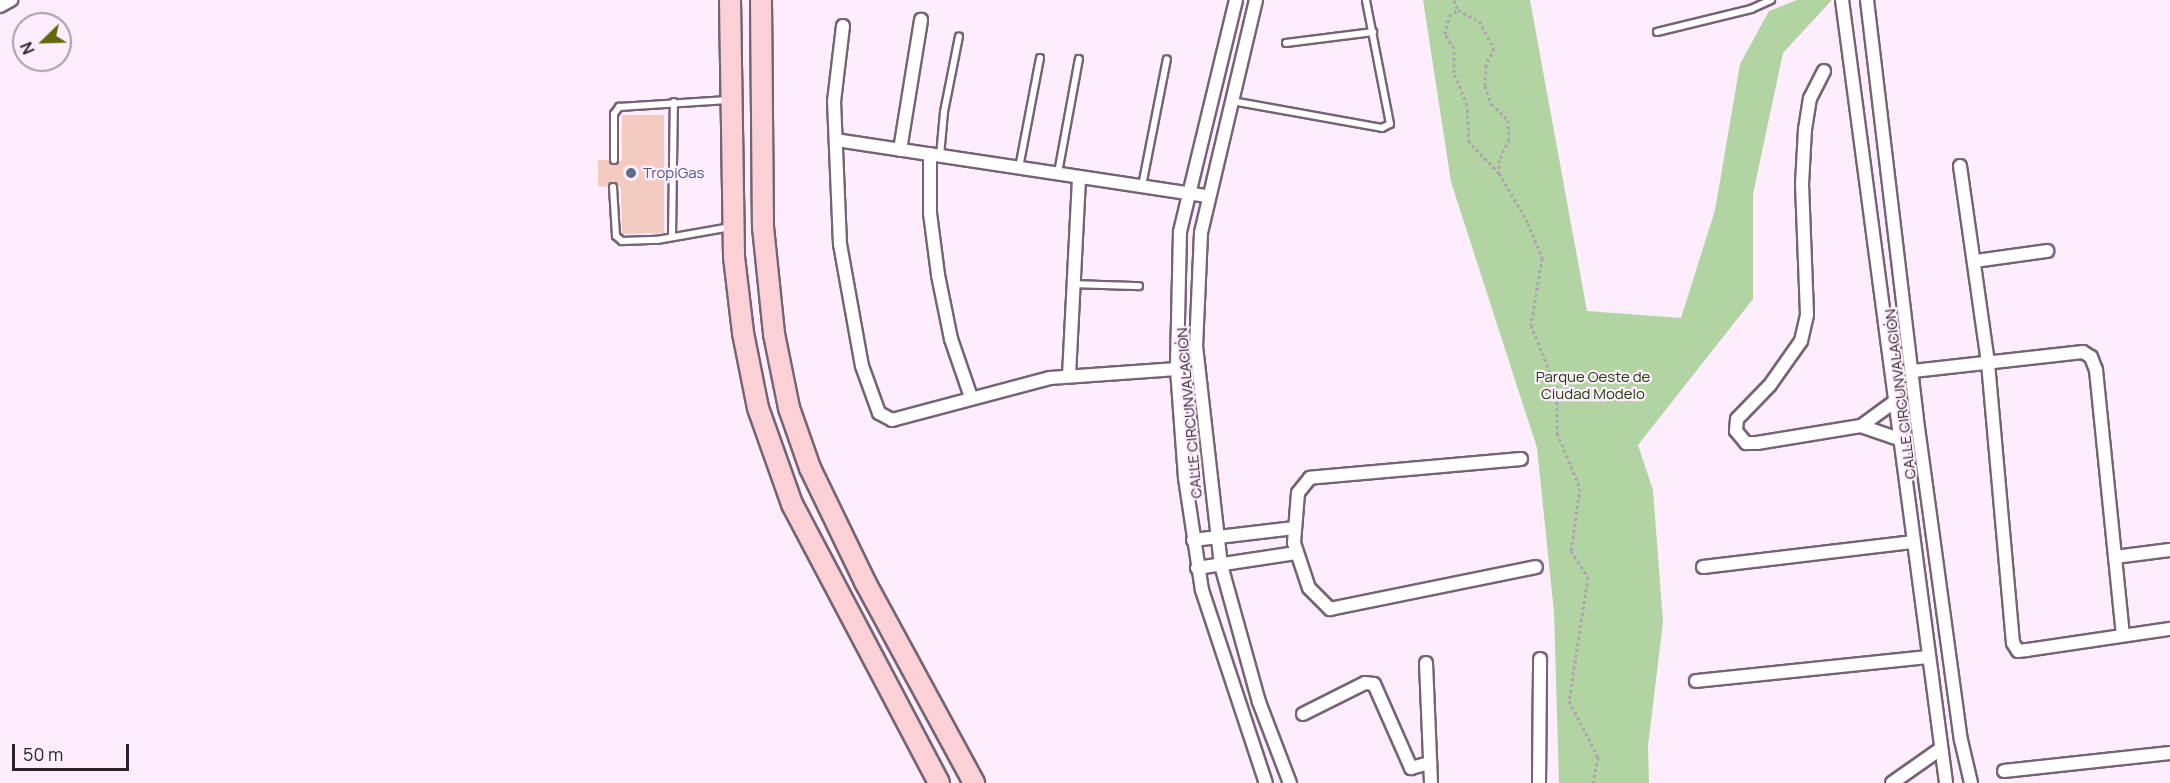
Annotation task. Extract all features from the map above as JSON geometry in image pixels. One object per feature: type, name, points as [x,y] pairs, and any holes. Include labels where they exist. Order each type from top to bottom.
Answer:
[{"type":"main road","points":[[730,0],[732,227],[742,333],[774,457],[792,504],[939,783]]},
{"type":"main road","points":[[761,0],[763,227],[774,334],[789,408],[810,468],[864,582],[974,783]]},
{"type":"street","points":[[0,6],[11,0]]},
{"type":"street","name":"CALLE CIRCUNVALACIÓN","points":[[1236,0],[1188,193],[1177,270],[1177,369],[1197,568],[1217,646],[1266,783]]},
{"type":"street","name":"CALLE CIRCUNVALACIÓN","points":[[1256,0],[1208,196],[1199,252],[1196,346],[1221,565],[1259,702],[1290,783]]},
{"type":"street","name":"CALLE CIRCUNVALACIÓN","points":[[1842,0],[1939,750],[1946,783]]},
{"type":"street","name":"CALLE CIRCUNVALACIÓN","points":[[1866,0],[1913,371],[1917,420],[1961,740],[1971,783]]},
{"type":"street","points":[[900,150],[921,20]]},
{"type":"street","points":[[843,26],[834,101],[840,244],[848,302],[862,366],[879,413],[892,420],[1023,382],[1069,376],[1177,369]]},
{"type":"street","points":[[1824,71],[1810,98],[1805,129],[1802,184],[1807,315],[1801,341],[1770,385],[1737,419],[1736,431],[1746,443],[1757,443],[1861,426],[1894,402]]},
{"type":"street","points":[[836,140],[1208,196]]},
{"type":"street","points":[[935,155],[930,213],[938,275],[951,339],[971,397]]},
{"type":"street","points":[[1960,166],[1988,363],[2013,643],[2018,651],[2170,629]]},
{"type":"street","points":[[1069,376],[1079,177]]},
{"type":"street","points":[[1975,261],[2047,251]]},
{"type":"street","points":[[1913,371],[2083,352],[2091,357],[2123,635]]},
{"type":"street","points":[[1897,421],[1917,420]]},
{"type":"street","points":[[1861,426],[1899,439]]},
{"type":"street","points":[[1521,459],[1310,478],[1298,493],[1294,528],[1296,553],[1309,588],[1330,609],[1536,567]]},
{"type":"street","points":[[1193,540],[1294,528]]},
{"type":"street","points":[[1703,567],[1912,542]]},
{"type":"street","points":[[2115,557],[2170,550]]},
{"type":"street","points":[[1197,568],[1296,553]]},
{"type":"street","points":[[1696,681],[1927,657]]},
{"type":"street","points":[[1539,783],[1540,658]]},
{"type":"street","points":[[1426,663],[1431,783]]},
{"type":"street","points":[[1303,714],[1365,683],[1374,684],[1411,768],[1430,763]]},
{"type":"street","points":[[1892,783],[1939,750]]},
{"type":"street","points":[[2004,771],[2170,753]]},
{"type":"lane","points":[[1231,101],[1382,128],[1390,124],[1366,0]]},
{"type":"lane","points":[[1657,32],[1751,9],[1771,0]]},
{"type":"lane","points":[[1286,43],[1373,32]]},
{"type":"lane","points":[[935,155],[959,36]]},
{"type":"lane","points":[[1019,168],[1041,58]]},
{"type":"lane","points":[[1058,173],[1079,59]]},
{"type":"lane","points":[[1142,186],[1167,59]]},
{"type":"lane","points":[[614,160],[614,114],[620,108],[674,102],[730,100]]},
{"type":"lane","points":[[672,237],[674,102]]},
{"type":"lane","points":[[613,187],[616,236],[622,241],[672,237],[732,227]]},
{"type":"lane","points":[[1074,284],[1139,286]]},
{"type":"path","points":[[1454,0],[1458,10],[1479,21],[1494,48],[1486,65],[1485,86],[1491,104],[1508,120],[1509,139],[1499,160],[1499,173]]},
{"type":"path","points":[[1458,10],[1449,16],[1445,34],[1454,48],[1454,73],[1467,105],[1469,142],[1499,173],[1528,223],[1542,258],[1531,325],[1557,390],[1557,433],[1580,489],[1571,551],[1588,577],[1569,701],[1598,757],[1593,783]]},
{"type":"green space","name":"Parque Oeste de Ciudad Modelo","points":[[1423,0],[1530,0],[1587,311],[1681,318],[1715,210],[1740,64],[1769,11],[1797,0],[1832,0],[1783,53],[1753,194],[1753,299],[1638,445],[1653,490],[1663,622],[1648,746],[1649,783],[1559,783],[1554,612],[1537,448],[1451,182]]},
{"type":"building","name":"TropiGas","points":[[622,115],[664,115],[664,233],[622,234],[621,188],[613,182],[608,187],[598,186],[598,160],[609,160],[613,165],[622,160]]},
{"type":"place","name":"TropiGas","points":[[631,173]]}]
